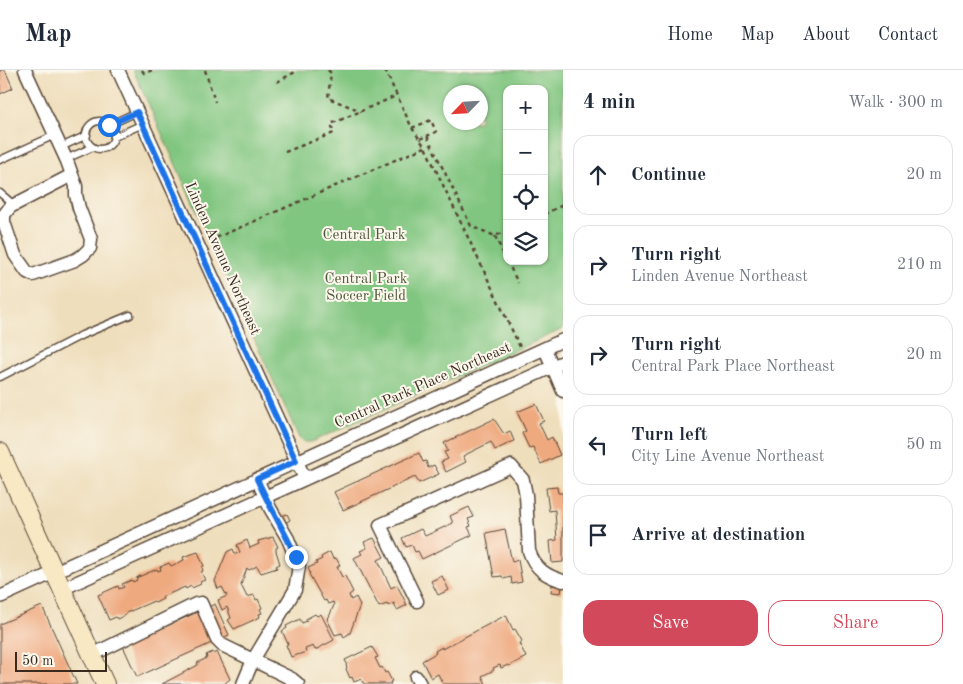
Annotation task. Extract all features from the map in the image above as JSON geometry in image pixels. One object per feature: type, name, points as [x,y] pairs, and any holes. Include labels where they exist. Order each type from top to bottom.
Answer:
[{"type":"main road","points":[[0,452],[105,684]]},
{"type":"street","points":[[25,70],[66,159],[72,175],[76,186],[79,208],[91,239],[90,248],[75,260],[33,275],[27,272],[15,255],[4,222],[4,215],[14,205],[72,175]]},
{"type":"street","name":"Linden Avenue Northeast","points":[[118,70],[296,461]]},
{"type":"street","name":"Central Park Place Northeast","points":[[0,597],[563,340]]},
{"type":"street","points":[[545,349],[558,365],[563,391]]},
{"type":"street","points":[[62,589],[558,365]]},
{"type":"street","points":[[296,461],[305,479]]},
{"type":"street","points":[[417,601],[380,525],[510,466],[522,480],[526,496],[529,552],[532,560],[547,576],[563,581]]},
{"type":"street","points":[[243,684],[253,660],[295,590],[299,566],[288,539],[257,479]]},
{"type":"street","points":[[92,655],[201,603],[217,640],[222,645],[292,679],[298,684]]},
{"type":"lane","points":[[109,125],[137,112]]},
{"type":"lane","points":[[66,159],[93,147],[106,148],[114,137],[113,130],[109,125],[102,122],[93,123],[88,130],[87,140],[93,147]]},
{"type":"lane","points":[[114,137],[143,124]]},
{"type":"lane","points":[[0,160],[55,135]]},
{"type":"lane","points":[[61,147],[87,135]]},
{"type":"lane","points":[[0,193],[14,205]]},
{"type":"lane","points":[[0,376],[130,315]]},
{"type":"path","points":[[142,70],[144,73],[153,70]]},
{"type":"path","points":[[205,70],[215,102]]},
{"type":"path","points":[[328,70],[331,73],[328,98],[361,111]]},
{"type":"path","points":[[385,70],[412,128],[425,147],[521,349]]},
{"type":"path","points":[[277,82],[295,71]]},
{"type":"path","points":[[285,152],[335,132],[331,124],[397,96]]},
{"type":"path","points":[[412,128],[431,120],[436,132],[420,139]]},
{"type":"path","points":[[427,136],[471,226],[495,236],[503,253]]},
{"type":"path","points":[[208,242],[425,147]]},
{"type":"path","points":[[548,212],[563,205]]},
{"type":"path","points":[[495,236],[503,233]]},
{"type":"path","points":[[509,265],[518,283]]},
{"type":"green space","name":"Central Park","points":[[133,70],[563,70],[563,329],[311,442],[304,442],[299,438]]},
{"type":"building","points":[[0,70],[5,70],[13,88],[0,94]]},
{"type":"building","points":[[536,404],[544,421],[539,423],[547,440],[552,437],[560,455],[541,464],[533,447],[529,448],[522,433],[526,431],[517,412]]},
{"type":"building","points":[[494,419],[504,434],[510,431],[514,441],[495,450],[491,442],[463,456],[466,462],[446,472],[441,462],[448,459],[444,452],[448,451],[444,443]]},
{"type":"building","points":[[419,453],[423,462],[426,461],[428,468],[434,465],[439,474],[419,483],[415,477],[343,510],[334,492]]},
{"type":"building","points":[[557,487],[558,493],[563,493],[563,562],[552,563],[550,541],[557,540],[555,510],[549,511],[546,488]]},
{"type":"building","points":[[469,507],[474,517],[468,519],[471,526],[468,527],[472,535],[422,559],[418,551],[415,552],[412,545],[406,547],[402,538],[421,529],[425,536],[453,523],[450,516]]},
{"type":"building","points":[[287,514],[290,520],[285,523],[282,516]]},
{"type":"building","points":[[505,529],[512,562],[518,560],[522,582],[512,584],[511,577],[503,579],[502,576],[494,577],[486,533]]},
{"type":"building","points":[[273,537],[278,547],[276,551],[280,564],[276,566],[277,568],[261,573],[257,566],[249,570],[247,568],[241,585],[247,597],[254,595],[256,600],[258,599],[262,613],[259,614],[260,617],[234,629],[228,620],[231,618],[227,607],[222,610],[218,600],[227,596],[222,587],[218,589],[215,581],[227,552],[233,549],[235,554],[240,552],[237,545],[247,540],[250,548],[259,544],[258,541]]},
{"type":"building","points":[[374,538],[384,557],[378,560],[391,588],[397,585],[407,605],[397,610],[394,603],[379,607],[354,558],[362,554],[360,551],[367,548],[364,542]]},
{"type":"building","points":[[198,552],[204,566],[201,572],[205,580],[200,582],[201,584],[192,588],[191,586],[186,589],[185,587],[162,597],[163,599],[155,603],[154,601],[117,619],[116,617],[109,620],[98,595],[118,586],[119,589],[124,587],[122,584],[132,580],[133,582],[137,580],[136,578],[157,569],[158,571],[161,570],[160,567],[169,563],[171,566],[184,560],[183,557]]},
{"type":"building","points":[[330,552],[333,559],[336,558],[340,565],[337,567],[342,577],[345,576],[353,592],[349,595],[351,600],[356,597],[360,605],[350,633],[344,637],[342,633],[335,635],[327,619],[334,605],[333,602],[328,604],[326,600],[324,601],[309,574],[308,568],[317,564],[316,562],[322,559],[321,557]]},
{"type":"building","points":[[442,576],[449,590],[438,595],[431,581]]},
{"type":"building","points":[[552,585],[562,587],[561,593],[551,592]]},
{"type":"building","points":[[215,604],[229,635],[137,677],[123,646]]},
{"type":"building","points":[[42,606],[77,684],[0,684],[0,624]]},
{"type":"building","points":[[315,614],[317,616],[321,614],[334,640],[315,650],[313,646],[305,649],[306,652],[291,657],[282,631],[287,628],[286,626],[300,619],[302,623],[307,621],[306,619]]},
{"type":"building","points":[[506,615],[513,630],[515,629],[522,641],[519,643],[526,657],[509,666],[501,668],[500,665],[493,668],[494,670],[482,676],[486,684],[443,684],[438,674],[431,678],[422,661],[442,647],[442,649]]},
{"type":"building","points":[[372,647],[378,657],[375,658],[380,668],[382,667],[385,673],[387,672],[392,681],[390,682],[391,684],[364,684],[361,679],[354,682],[352,677],[350,678],[345,660]]},
{"type":"building","points":[[213,652],[214,654],[217,652],[230,679],[224,684],[162,684],[198,665],[197,663],[207,658],[206,655]]},
{"type":"route","points":[[109,125],[137,112],[296,461],[257,479],[296,557]]},
{"type":"park label","name":"Central Park Soccer Field","points":[[366,288]]}]
